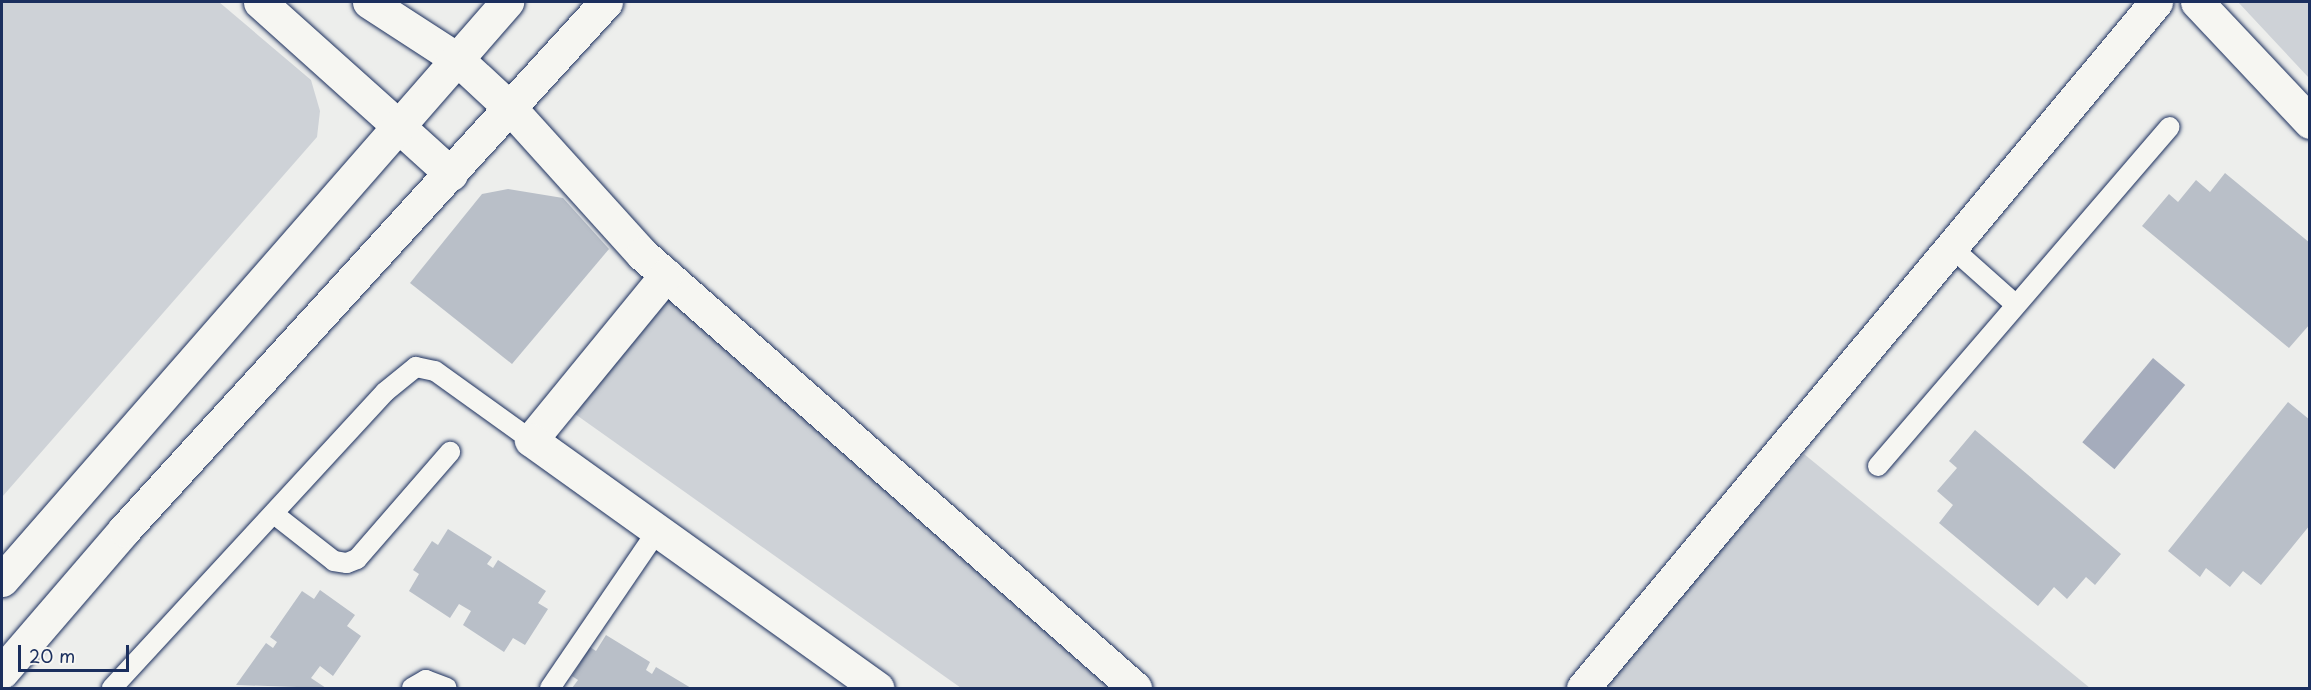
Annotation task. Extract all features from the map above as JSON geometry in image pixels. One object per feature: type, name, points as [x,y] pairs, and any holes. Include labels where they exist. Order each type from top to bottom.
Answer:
[{"type":"street","points":[[260,2],[451,174]]},
{"type":"street","points":[[369,2],[457,59],[511,109],[603,214],[666,275],[1135,688]]},
{"type":"street","points":[[2,580],[397,124],[507,2]]},
{"type":"street","points":[[2,672],[124,530],[511,109],[606,2]]},
{"type":"street","points":[[1583,688],[2156,2]]},
{"type":"street","points":[[2197,2],[2310,122]]},
{"type":"street","points":[[666,275],[531,440],[877,688]]},
{"type":"lane","points":[[1878,466],[2015,304],[2170,127]]},
{"type":"lane","points":[[1951,248],[2015,304]]},
{"type":"lane","points":[[112,688],[385,392],[416,367],[435,371],[531,440]]},
{"type":"lane","points":[[274,514],[334,561],[347,563],[357,559],[450,452]]},
{"type":"lane","points":[[550,688],[657,531]]},
{"type":"lane","points":[[412,688],[426,680],[447,688]]},
{"type":"shaded area","points":[[2,2],[219,2],[311,80],[320,111],[317,137],[2,497]]},
{"type":"shaded area","points":[[2238,2],[2309,2],[2309,78]]},
{"type":"shaded area","points":[[670,295],[1115,688],[961,688],[575,414]]},
{"type":"shaded area","points":[[1804,454],[2090,688],[1601,688]]},
{"type":"water","points":[[2153,358],[2185,385],[2114,469],[2082,442]]},
{"type":"building","points":[[2225,173],[2310,243],[2310,324],[2289,348],[2142,226],[2169,194],[2178,202],[2196,180],[2210,192]]},
{"type":"building","points":[[508,189],[563,198],[609,249],[512,364],[410,283],[482,194]]},
{"type":"building","points":[[2288,402],[2310,420],[2310,525],[2261,585],[2243,571],[2230,587],[2206,568],[2200,577],[2168,551]]},
{"type":"building","points":[[1975,430],[2121,554],[2095,585],[2086,577],[2067,599],[2054,587],[2038,606],[1939,523],[1953,505],[1937,491],[1957,468],[1949,461]]},
{"type":"building","points":[[448,529],[492,557],[487,564],[493,568],[498,560],[546,591],[538,603],[548,609],[525,645],[513,638],[504,652],[463,625],[471,611],[459,604],[450,618],[409,591],[419,574],[413,570],[432,541],[438,545]]},
{"type":"building","points":[[320,590],[355,615],[347,626],[361,636],[333,676],[320,666],[311,678],[326,688],[236,685],[266,643],[273,648],[277,642],[270,637],[302,591],[314,599]]},
{"type":"building","points":[[606,635],[650,662],[646,670],[652,674],[656,667],[691,688],[572,688],[578,680],[572,676],[590,647],[596,651]]}]
